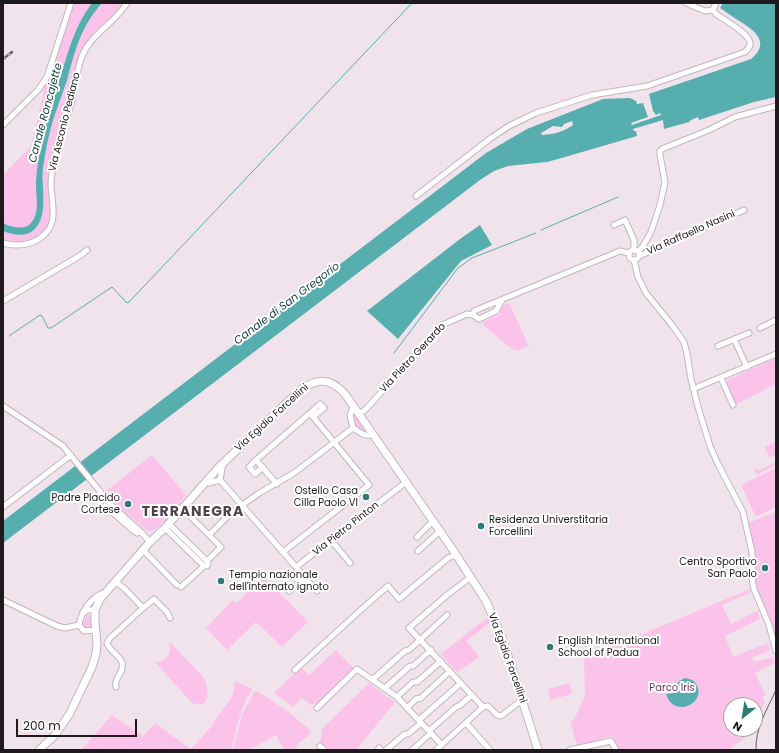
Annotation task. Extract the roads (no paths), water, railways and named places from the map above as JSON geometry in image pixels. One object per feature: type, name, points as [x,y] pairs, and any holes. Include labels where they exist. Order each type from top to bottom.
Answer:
[{"type":"street","points":[[3,125],[38,90],[47,77],[72,3]]},
{"type":"street","name":"Via Asconio Pediano","points":[[3,243],[26,245],[42,238],[50,227],[53,213],[52,172],[73,97],[82,58],[91,41],[117,17],[127,3]]},
{"type":"street","points":[[686,3],[705,11],[713,10]]},
{"type":"street","points":[[713,10],[716,4]]},
{"type":"street","points":[[416,196],[491,138],[509,126],[536,113],[592,95],[609,91],[647,86],[746,51],[750,44],[747,37],[716,14],[713,10]]},
{"type":"street","points":[[634,260],[629,257],[643,246],[651,232],[660,205],[665,182],[660,151],[747,113],[776,106]]},
{"type":"street","name":"Via Raffaello Nasini","points":[[635,253],[744,210]]},
{"type":"street","points":[[614,224],[625,220],[634,242],[637,259],[634,260],[638,277],[646,293],[684,342],[693,389],[712,452],[743,512],[752,552],[752,579],[754,589],[776,651]]},
{"type":"street","points":[[3,301],[87,250]]},
{"type":"street","name":"Via Pietro Gerardo","points":[[357,411],[366,409],[442,325],[620,251],[635,253]]},
{"type":"street","name":"Via Pietro Gerardo","points":[[468,315],[478,319],[499,309],[499,302]]},
{"type":"street","points":[[760,328],[776,320]]},
{"type":"street","points":[[718,346],[749,333]]},
{"type":"street","points":[[734,339],[747,367]]},
{"type":"street","points":[[693,389],[776,354]]},
{"type":"street","points":[[721,378],[733,405]]},
{"type":"street","name":"Via Egidio Forcellini","points":[[95,610],[98,602],[106,592],[223,463],[299,391],[311,383],[324,381],[333,384],[346,394],[434,521],[486,601],[507,653],[538,750]]},
{"type":"street","points":[[3,406],[55,440],[72,456],[112,506],[150,542]]},
{"type":"street","points":[[357,411],[352,410],[350,415],[354,428],[366,436],[373,434]]},
{"type":"street","points":[[263,467],[255,474],[249,466],[311,415],[370,485],[283,552]]},
{"type":"street","points":[[210,534],[228,516],[242,505],[294,473],[354,428]]},
{"type":"street","points":[[3,507],[72,456]]},
{"type":"street","points":[[256,460],[277,484]]},
{"type":"street","points":[[220,480],[223,463]]},
{"type":"street","points":[[205,482],[210,483],[220,480]]},
{"type":"street","points":[[220,480],[317,591]]},
{"type":"street","name":"Via Pietro Pinton","points":[[296,567],[406,482]]},
{"type":"street","points":[[105,506],[136,533],[139,530]]},
{"type":"street","points":[[143,550],[179,586],[222,547],[182,508]]},
{"type":"street","points":[[417,537],[434,521]]},
{"type":"street","points":[[167,526],[205,564]]},
{"type":"street","points":[[418,551],[440,531]]},
{"type":"street","points":[[331,540],[350,563]]},
{"type":"street","points":[[295,670],[388,586],[399,599],[448,558],[456,555]]},
{"type":"street","points":[[471,577],[447,595],[409,628],[421,639],[483,707]]},
{"type":"street","points":[[290,591],[305,578]]},
{"type":"street","points":[[116,582],[125,589],[143,608]]},
{"type":"street","points":[[79,625],[82,614],[88,604],[97,596],[106,592]]},
{"type":"street","points":[[116,687],[115,683],[122,670],[122,664],[120,659],[108,646],[107,643],[110,638],[154,599],[167,612],[170,618]]},
{"type":"street","points":[[3,600],[57,626],[65,628],[79,625]]},
{"type":"street","points":[[42,749],[64,722],[83,687],[96,654],[97,644],[95,610],[86,610],[82,614]]},
{"type":"street","points":[[372,680],[405,651],[409,650],[447,615]]},
{"type":"street","points":[[79,625],[84,631],[95,630]]},
{"type":"street","points":[[385,688],[410,666],[413,666],[430,650]]},
{"type":"street","points":[[397,697],[413,682],[417,682],[441,661]]},
{"type":"street","points":[[317,708],[357,668],[397,697],[430,732],[440,748],[483,707],[488,706],[497,715],[501,716],[523,700]]},
{"type":"street","points":[[407,708],[416,699],[421,698],[450,672]]},
{"type":"street","points":[[386,750],[405,734],[408,734],[461,683]]},
{"type":"street","points":[[412,750],[456,707],[460,706],[472,695]]},
{"type":"street","points":[[466,723],[490,750]]},
{"type":"street","points":[[570,750],[611,742],[616,750]]},
{"type":"water","points":[[92,3],[102,3],[89,21],[80,39],[48,138],[43,168],[43,212],[41,219],[35,229],[27,234],[17,235],[3,231],[3,223],[22,228],[31,223],[36,214],[36,179],[38,161],[53,98],[73,39],[81,20]]},
{"type":"water","points":[[723,3],[776,3],[776,97],[754,102],[699,120],[698,117],[689,122],[664,129],[663,120],[633,129],[636,131],[637,136],[547,162],[508,166],[494,171],[480,180],[3,543],[3,521],[486,153],[527,129],[603,99],[630,98],[636,101],[637,104],[643,103],[648,117],[631,123],[632,125],[661,115],[660,113],[656,115],[653,111],[649,94],[751,59],[760,46],[760,41],[757,36],[748,27],[720,8]],"holes":[[[572,121],[573,125],[555,133],[542,135],[541,133],[553,126],[562,127],[564,124]]]},
{"type":"water","points":[[480,225],[492,245],[461,261],[398,339],[367,311],[460,239]]},
{"type":"water","points":[[685,678],[695,682],[698,697],[688,706],[676,706],[670,702],[666,694],[674,693],[677,684],[680,680]]},
{"type":"waterway","points":[[9,336],[40,315],[48,328],[51,328],[112,287],[127,303],[129,302],[412,3]]},
{"type":"waterway","points":[[541,230],[618,197]]},
{"type":"waterway","points":[[394,353],[458,268],[472,258],[536,233]]},
{"type":"tram line","points":[[756,750],[757,734],[765,712],[776,690]]},
{"type":"railway","points":[[3,59],[12,52]]},
{"type":"place","name":"Ostello Casa Cilla Paolo VI","points":[[366,497]]},
{"type":"place","name":"Padre Placido Cortese","points":[[128,504]]},
{"type":"place","name":"Residenza Universtitaria Forcellini","points":[[481,526]]},
{"type":"place","name":"Centro Sportivo San Paolo","points":[[765,568]]},
{"type":"place","name":"Tempio nazionale dell'internato ignoto","points":[[221,581]]},
{"type":"place","name":"English International School of Padua","points":[[550,647]]},
{"type":"district","name":"TERRANEGRA","points":[[193,512]]},
{"type":"water label","name":"Canale Roncajette","points":[[46,113]]},
{"type":"water label","name":"Canale di San Gregorio","points":[[287,304]]},
{"type":"park label","name":"Parco Iris","points":[[672,688]]}]
